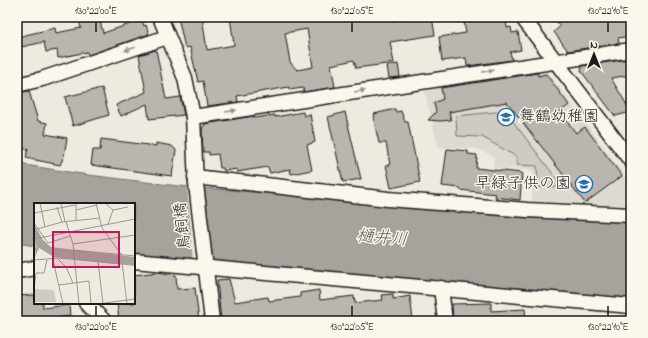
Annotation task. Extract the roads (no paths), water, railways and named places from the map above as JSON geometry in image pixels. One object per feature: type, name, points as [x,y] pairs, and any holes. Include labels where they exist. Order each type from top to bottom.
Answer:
[{"type":"street","name":"鳥飼橋","points":[[160,17],[184,78],[193,116],[195,180],[212,321]]},
{"type":"street","points":[[522,17],[631,161]]},
{"type":"street","points":[[17,85],[167,37]]},
{"type":"street","points":[[193,116],[631,50]]},
{"type":"street","points":[[195,180],[388,199],[527,210],[631,215]]},
{"type":"street","points":[[135,261],[205,265],[631,306]]},
{"type":"street","points":[[17,271],[34,268]]},
{"type":"street","points":[[441,288],[446,321]]},
{"type":"street","points":[[87,304],[104,321]]},
{"type":"water","name":"樋井川","points":[[17,161],[31,166],[88,175],[178,186],[631,223],[631,299],[135,255],[135,203],[34,203],[34,246],[17,243]]},
{"type":"place","name":"舞鶴幼稚園","points":[[506,117]]},
{"type":"place","name":"早緑子供の園","points":[[584,184]]}]
